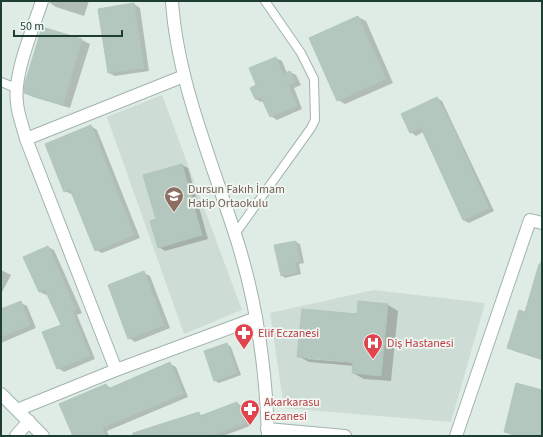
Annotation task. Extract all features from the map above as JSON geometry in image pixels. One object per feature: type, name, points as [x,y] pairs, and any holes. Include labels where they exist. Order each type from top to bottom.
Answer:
[{"type":"street","points":[[42,1],[18,74],[16,88],[17,103],[26,139],[116,370]]},
{"type":"street","points":[[172,1],[178,49],[184,76],[210,163],[235,234],[249,282],[256,318],[267,412],[267,433],[345,436]]},
{"type":"street","points":[[26,139],[184,76]]},
{"type":"street","points":[[456,436],[530,220],[542,223]]},
{"type":"street","points":[[18,410],[116,370],[256,318]]},
{"type":"street","points":[[1,394],[43,436]]},
{"type":"street","points":[[16,436],[29,422]]},
{"type":"lane","points":[[235,234],[311,128],[315,120],[314,79],[301,53],[265,1]]},
{"type":"lane","points":[[1,82],[16,88]]},
{"type":"shaded area","name":"Dursun Fakıh İmam Hatip Ortaokulu","points":[[162,95],[242,310],[184,334],[107,117]]},
{"type":"shaded area","name":"Diş Hastanesi","points":[[374,290],[485,303],[451,422],[284,408],[270,313]]},
{"type":"building","points":[[134,3],[144,68],[108,73],[98,9]]},
{"type":"building","points":[[358,16],[386,79],[337,101],[309,38]]},
{"type":"building","points":[[42,27],[82,39],[63,105],[24,93],[25,83]]},
{"type":"building","points":[[276,57],[283,74],[290,71],[295,82],[288,85],[297,106],[270,117],[261,97],[255,99],[250,88],[256,85],[249,68]]},
{"type":"building","points":[[437,97],[454,129],[489,208],[463,220],[421,128],[410,133],[401,114]]},
{"type":"building","points":[[91,125],[134,235],[95,251],[70,189],[64,192],[45,144]]},
{"type":"building","points":[[182,164],[202,235],[158,248],[150,221],[156,219],[143,175]]},
{"type":"building","points":[[296,241],[300,261],[295,262],[297,272],[281,276],[274,245]]},
{"type":"building","points":[[48,246],[76,310],[72,311],[90,356],[57,369],[42,332],[61,325],[45,290],[39,292],[23,257]]},
{"type":"building","points":[[539,264],[542,264],[542,359],[507,348],[519,310],[525,312]]},
{"type":"building","points":[[144,271],[164,325],[128,339],[108,285]]},
{"type":"building","points":[[21,301],[30,325],[1,337],[1,309]]},
{"type":"building","points":[[358,301],[388,304],[381,376],[352,373],[353,362],[297,357],[302,309],[357,314]]},
{"type":"building","points":[[227,343],[237,373],[214,381],[204,351]]},
{"type":"building","points":[[170,362],[183,394],[102,428],[105,436],[73,436],[59,404],[106,384],[108,389]]},
{"type":"building","points":[[516,383],[542,390],[542,436],[520,436],[504,432]]},
{"type":"building","points":[[237,402],[245,423],[209,436],[133,436],[133,433],[199,412],[200,416]]},
{"type":"place","name":"Dursun Fakıh İmam Hatip Ortaokulu","points":[[174,213]]},
{"type":"place","name":"Elif Eczanesi","points":[[244,350]]},
{"type":"place","name":"Diş Hastanesi","points":[[373,360]]},
{"type":"place","name":"Akarkarasu Eczanesi","points":[[250,426]]}]
